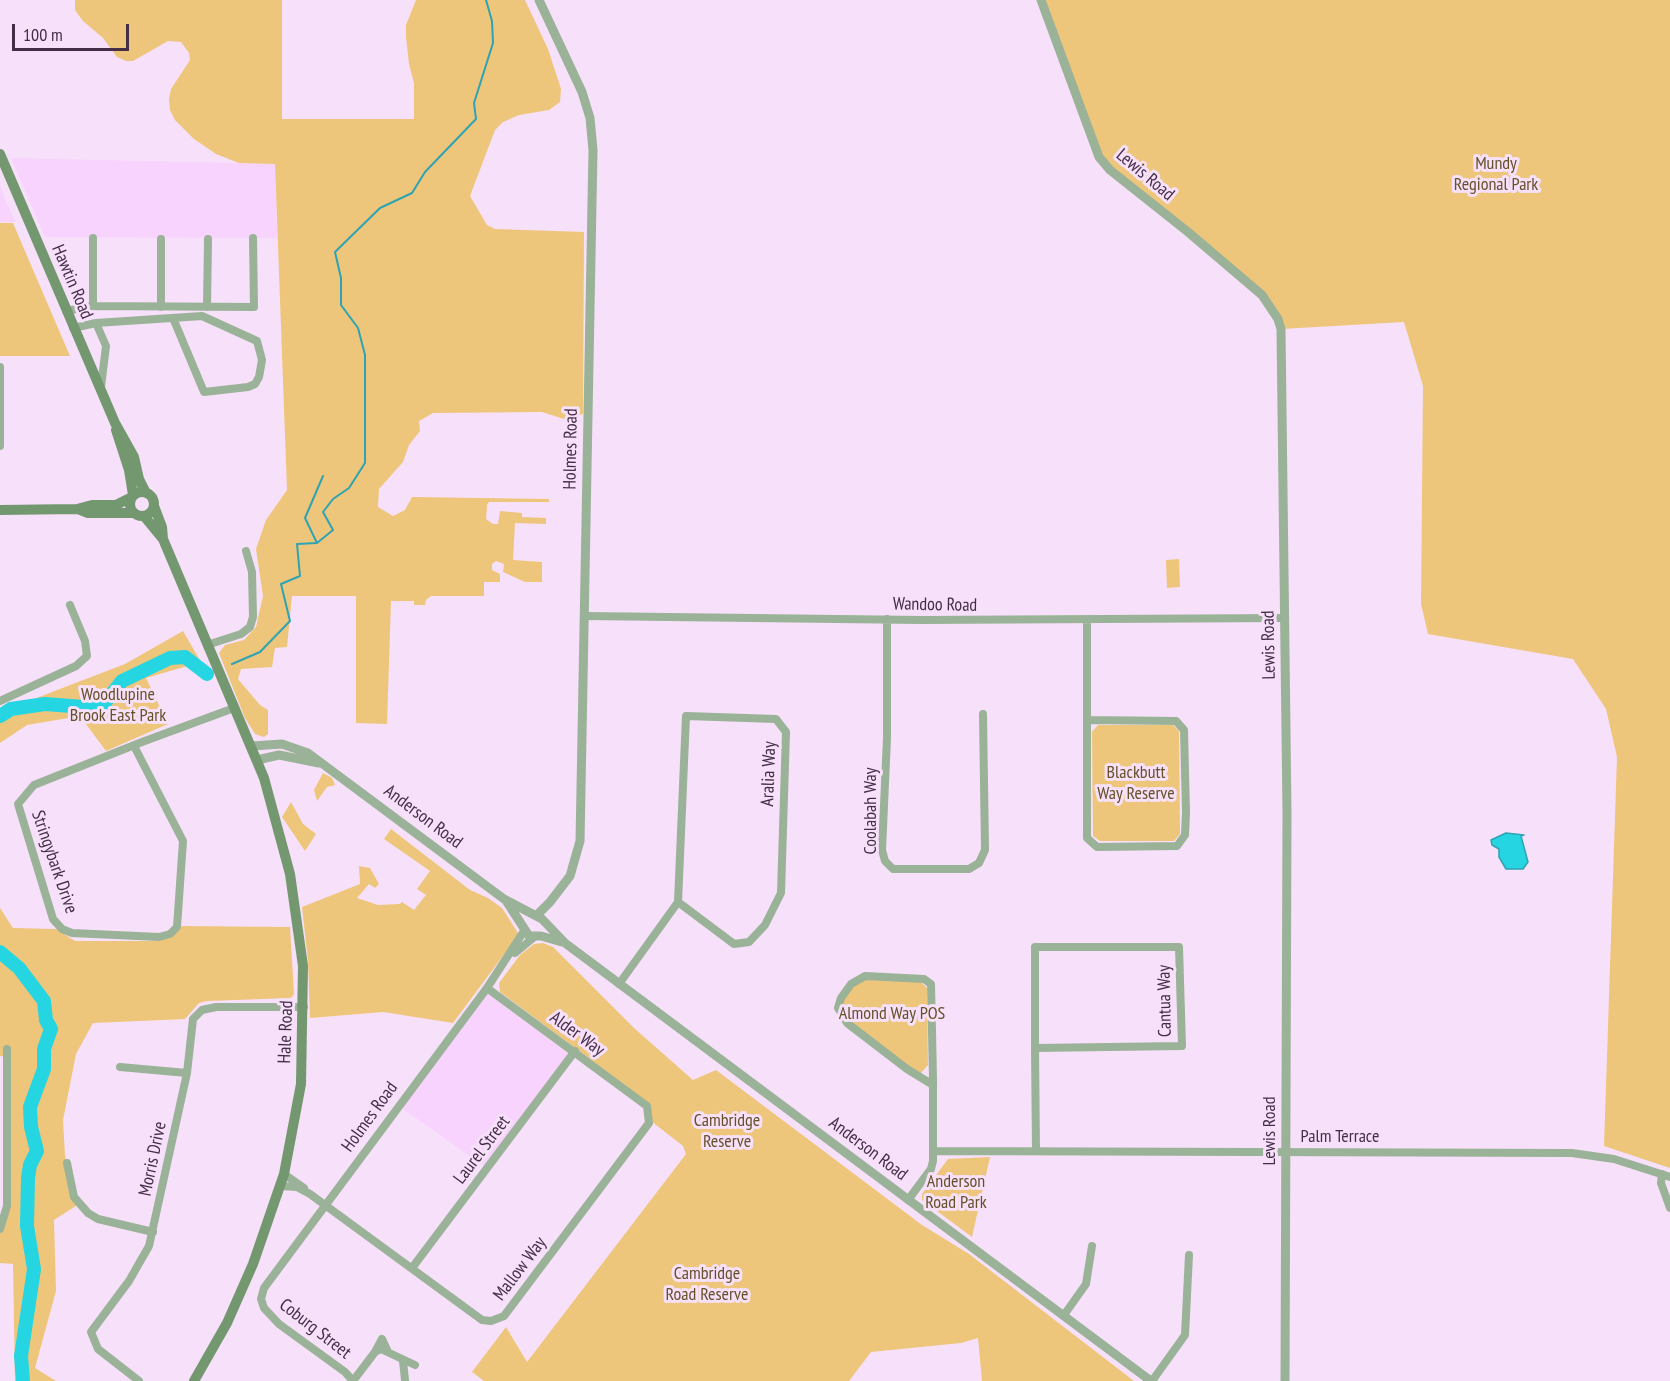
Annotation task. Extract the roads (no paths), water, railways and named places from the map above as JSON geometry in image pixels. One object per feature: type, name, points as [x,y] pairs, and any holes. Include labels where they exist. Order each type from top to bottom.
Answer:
[{"type":"main road","name":"Hawtin Road","points":[[0,154],[115,423],[134,457],[139,479],[146,493]]},
{"type":"main road","name":"Hawtin Road","points":[[115,423],[117,439],[129,470],[133,496]]},
{"type":"main road","points":[[0,510],[77,509],[92,505],[116,505],[133,496],[146,493],[152,498],[162,527],[163,539],[257,760]]},
{"type":"main road","points":[[133,496],[130,507],[163,539]]},
{"type":"main road","points":[[77,509],[88,513],[139,515],[151,512],[154,506]]},
{"type":"main road","name":"Hale Road","points":[[194,1381],[219,1339],[253,1264],[284,1174],[301,1084],[304,1008],[300,930],[290,874],[270,794],[257,760]]},
{"type":"main road","name":"Hale Road","points":[[186,1381],[236,1301]]},
{"type":"street","name":"Holmes Road","points":[[539,0],[582,92],[590,118],[593,150],[580,841],[570,876],[550,902],[540,920]]},
{"type":"street","name":"Lewis Road","points":[[1041,0],[1099,157],[1110,170],[1188,232],[1262,296],[1278,319],[1281,340],[1285,618],[1285,1381]]},
{"type":"street","points":[[93,238],[93,306]]},
{"type":"street","points":[[66,311],[93,306],[254,307],[253,238]]},
{"type":"street","points":[[160,306],[161,239]]},
{"type":"street","points":[[207,307],[208,239]]},
{"type":"street","points":[[73,328],[96,323],[202,316],[257,341],[262,360],[259,377],[255,384],[248,387],[204,392],[173,318]]},
{"type":"street","points":[[96,323],[106,346],[101,391]]},
{"type":"street","points":[[0,367],[0,446]]},
{"type":"street","points":[[207,645],[241,634],[250,627],[253,617],[252,572],[246,551]]},
{"type":"street","points":[[0,701],[75,666],[87,656],[85,641],[70,605]]},
{"type":"street","name":"Wandoo Road","points":[[584,616],[1087,620],[1285,618]]},
{"type":"street","name":"Coolabah Way","points":[[887,619],[887,738],[882,850],[885,861],[893,868],[969,869],[979,863],[984,850],[983,714]]},
{"type":"street","points":[[1087,620],[1087,720],[1087,838],[1097,847],[1177,846],[1185,835],[1184,730],[1176,721],[1087,720]]},
{"type":"street","name":"Stringybark Drive","points":[[134,746],[183,841],[177,927],[171,934],[159,937],[72,933],[62,929],[53,919],[18,804],[34,785],[134,746],[234,708]]},
{"type":"street","name":"Aralia Way","points":[[686,716],[776,719],[786,732],[781,893],[765,925],[749,942],[734,944],[678,902],[686,716]]},
{"type":"street","name":"Anderson Road","points":[[252,746],[271,743],[308,753],[504,899],[540,920],[565,943],[619,984],[1151,1381]]},
{"type":"street","name":"Anderson Road","points":[[257,760],[279,754],[321,763]]},
{"type":"street","name":"Anderson Road","points":[[504,899],[524,930],[537,937],[565,943]]},
{"type":"street","points":[[619,984],[678,902]]},
{"type":"street","points":[[524,930],[526,920],[540,920],[537,937]]},
{"type":"street","name":"Holmes Road","points":[[261,1299],[264,1288],[487,988],[509,957],[524,930]]},
{"type":"street","name":"Holmes Road","points":[[509,957],[537,937]]},
{"type":"street","name":"Cantua Way","points":[[1035,1047],[1182,1046],[1179,947],[1035,947],[1035,1047],[1036,1150]]},
{"type":"street","points":[[908,1200],[931,1168],[934,1151],[933,1085],[931,984],[924,979],[865,976],[851,984],[841,998],[838,1008],[847,1023],[907,1069],[933,1085]]},
{"type":"street","name":"Alder Way","points":[[487,988],[647,1106]]},
{"type":"street","name":"Morris Drive","points":[[140,1381],[98,1349],[91,1332],[145,1257],[153,1232],[187,1073],[193,1019],[202,1010],[216,1007],[304,1008]]},
{"type":"street","points":[[0,1229],[6,1206],[3,1137],[7,1049]]},
{"type":"street","name":"Laurel Street","points":[[412,1268],[575,1051]]},
{"type":"street","points":[[120,1067],[187,1073]]},
{"type":"street","name":"Mallow Way","points":[[284,1174],[482,1320],[491,1321],[504,1316],[649,1123],[647,1106]]},
{"type":"street","name":"Palm Terrace","points":[[934,1151],[1572,1153],[1614,1160],[1666,1176]]},
{"type":"street","points":[[67,1163],[74,1197],[88,1213],[98,1219],[153,1232]]},
{"type":"street","points":[[1666,1176],[1661,1183],[1670,1208]]},
{"type":"street","name":"Mallow Way","points":[[280,1186],[297,1187],[310,1194]]},
{"type":"street","points":[[1064,1315],[1086,1284],[1092,1246]]},
{"type":"street","points":[[1151,1381],[1185,1335],[1189,1255]]},
{"type":"street","name":"Coburg Street","points":[[261,1299],[264,1308],[279,1324],[353,1381]]},
{"type":"street","points":[[353,1381],[375,1352],[381,1349],[415,1365]]},
{"type":"street","points":[[403,1361],[405,1380]]},
{"type":"water","points":[[1506,833],[1524,835],[1521,836],[1528,862],[1523,869],[1506,869],[1499,857],[1499,849],[1492,845],[1491,840]]},
{"type":"waterway","points":[[317,543],[333,530],[323,512],[333,499],[349,488],[365,463],[365,355],[358,328],[341,305],[341,278],[335,252],[380,208],[412,193],[425,172],[476,119],[474,103],[493,43],[492,21],[486,0]]},
{"type":"waterway","points":[[232,664],[260,652],[290,621],[281,584],[300,576],[297,544],[317,543],[305,518],[323,476]]},
{"type":"waterway","points":[[0,716],[11,709],[45,704],[97,708],[103,705],[122,681],[170,658],[185,657],[207,674]]},
{"type":"waterway","points":[[0,952],[19,968],[44,1001],[46,1020],[51,1029],[44,1049],[44,1069],[30,1107],[31,1127],[37,1151],[30,1165],[28,1178],[27,1226],[34,1269],[21,1356],[23,1381]]},
{"type":"park label","name":"Mundy Regional Park","points":[[1496,174]]},
{"type":"park label","name":"Woodlupine Brook East Park","points":[[118,705]]},
{"type":"park label","name":"Blackbutt Way Reserve","points":[[1136,783]]},
{"type":"park label","name":"Almond Way POS","points":[[892,1014]]},
{"type":"park label","name":"Cambridge Reserve","points":[[727,1131]]},
{"type":"park label","name":"Anderson Road Park","points":[[956,1192]]},
{"type":"park label","name":"Cambridge Road Reserve","points":[[707,1284]]}]
